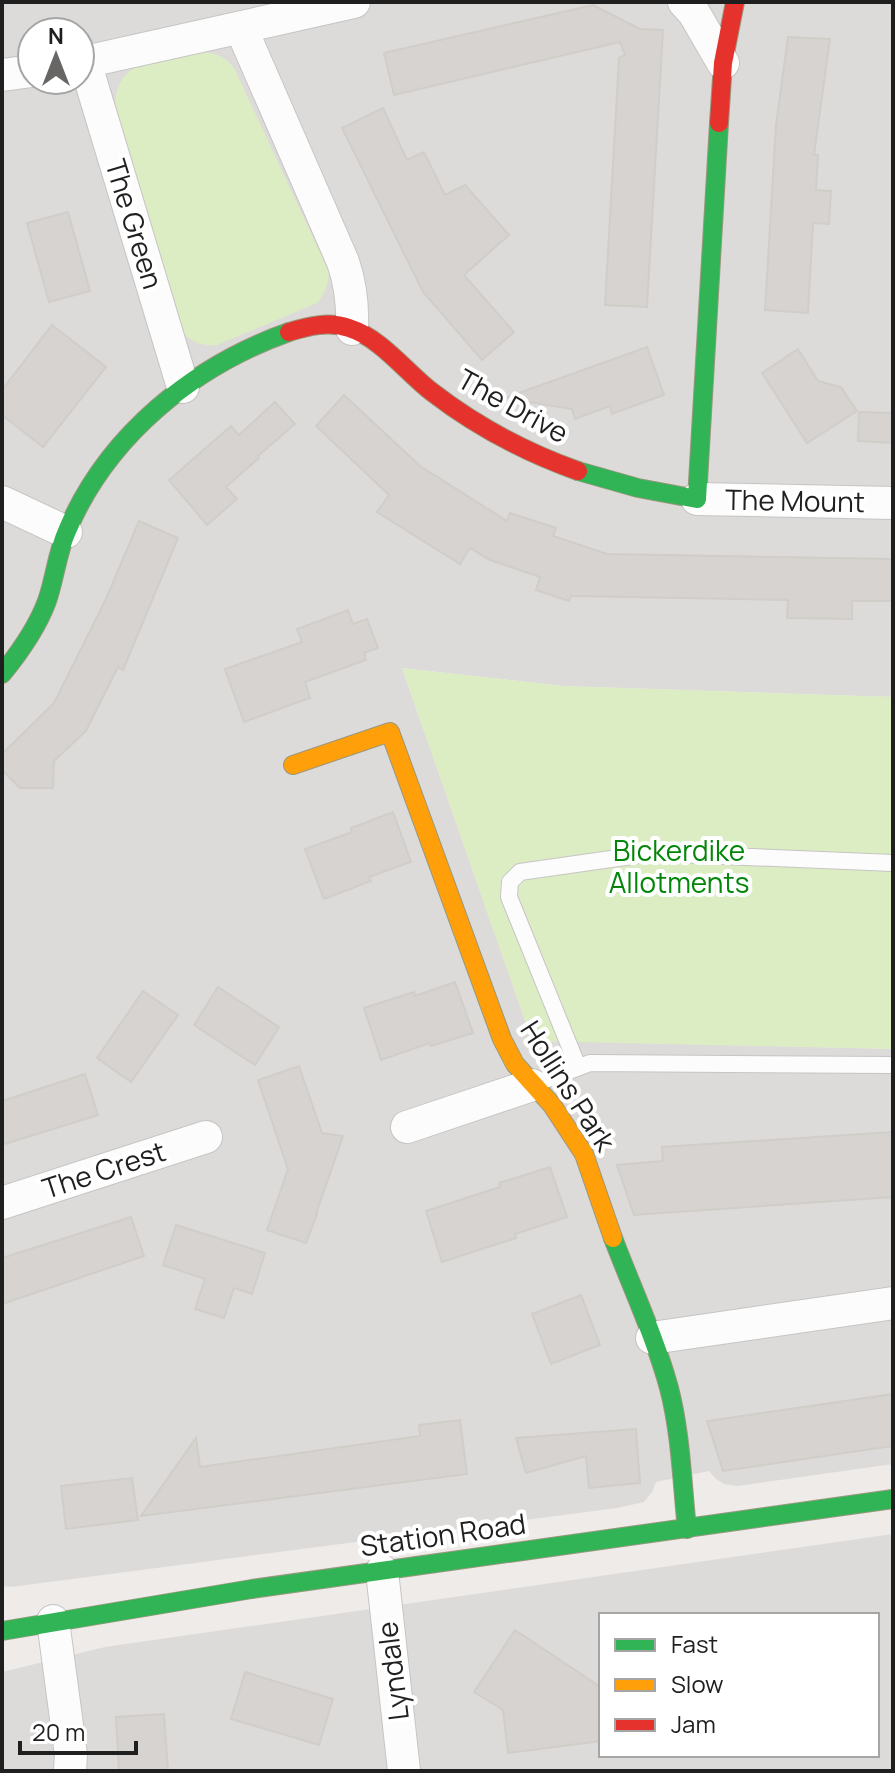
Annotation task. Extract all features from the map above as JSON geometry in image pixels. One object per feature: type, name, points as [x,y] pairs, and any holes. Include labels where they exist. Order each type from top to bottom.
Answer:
[{"type":"street","points":[[96,59],[354,2]]},
{"type":"street","points":[[684,2],[694,13],[723,63]]},
{"type":"street","points":[[697,499],[723,63],[735,2]]},
{"type":"street","points":[[241,28],[351,283],[352,329]]},
{"type":"street","name":"The Green","points":[[93,96],[183,387]]},
{"type":"street","name":"The Drive","points":[[2,674],[32,632],[45,606],[66,532],[92,483],[111,456],[158,408],[210,369],[267,341],[318,324],[340,325],[361,332],[379,343],[413,377],[444,401],[510,443],[546,460],[620,485],[697,499]]},
{"type":"street","name":"The Mount","points":[[697,499],[893,503]]},
{"type":"street","points":[[2,502],[66,532]]},
{"type":"street","name":"Hollins Park","points":[[293,765],[390,732],[502,1039],[515,1064],[552,1105],[584,1154],[669,1389],[687,1529]]},
{"type":"street","points":[[407,1127],[532,1085]]},
{"type":"street","name":"The Crest","points":[[2,1203],[206,1137]]},
{"type":"street","points":[[652,1338],[893,1303]]},
{"type":"street","name":"Station Road","points":[[2,1631],[252,1589],[893,1499]]},
{"type":"street","name":"Lyndale","points":[[382,1571],[404,1771]]},
{"type":"street","points":[[53,1621],[71,1755],[70,1771]]},
{"type":"lane","points":[[578,1067],[509,897],[510,882],[520,872],[653,853],[893,863]]},
{"type":"lane","points":[[532,1085],[590,1063],[893,1065]]},
{"type":"shaded area","points":[[2,2],[893,2],[893,697],[563,686],[402,668],[532,1040],[893,1049],[893,1464],[737,1486],[724,1484],[709,1471],[656,1482],[644,1502],[617,1508],[2,1586]]},
{"type":"shaded area","points":[[893,1534],[893,1771],[2,1771],[2,1672],[105,1647]]},
{"type":"green space","points":[[203,52],[222,57],[235,70],[329,272],[326,289],[317,303],[217,345],[196,342],[180,329],[115,104],[120,83],[135,67]]},
{"type":"green space","name":"Bickerdike Allotments","points":[[402,668],[563,686],[893,697],[893,1049],[532,1041]]},
{"type":"building","points":[[593,5],[640,29],[663,30],[647,307],[605,305],[619,58],[625,55],[620,42],[394,95],[384,53]]},
{"type":"building","points":[[788,37],[830,39],[814,155],[818,155],[816,190],[831,191],[829,224],[813,223],[808,313],[765,310],[776,125]]},
{"type":"building","points":[[383,108],[407,160],[424,152],[445,195],[465,185],[509,235],[464,275],[514,332],[482,360],[423,292],[342,128]]},
{"type":"building","points":[[68,212],[90,291],[49,302],[27,223]]},
{"type":"building","points":[[52,325],[106,367],[43,447],[2,415],[2,390]]},
{"type":"building","points":[[647,347],[664,395],[612,414],[610,406],[575,419],[572,409],[505,398]]},
{"type":"building","points":[[798,349],[818,381],[841,387],[857,411],[807,443],[762,373]]},
{"type":"building","points":[[344,395],[420,466],[507,521],[510,513],[556,528],[553,536],[607,554],[893,559],[893,601],[852,601],[852,619],[787,618],[788,600],[571,596],[569,601],[536,590],[540,577],[490,560],[470,548],[460,564],[377,512],[389,495],[316,426]]},
{"type":"building","points":[[275,402],[295,424],[226,487],[237,499],[207,525],[169,480],[231,426],[239,435]]},
{"type":"building","points":[[859,412],[893,413],[893,443],[858,441]]},
{"type":"building","points":[[139,521],[178,538],[123,670],[118,667],[86,731],[54,761],[53,788],[20,788],[2,770],[2,754],[54,703],[106,599]]},
{"type":"building","points":[[348,610],[353,624],[367,619],[378,648],[364,653],[366,660],[305,682],[310,698],[244,722],[225,669],[302,642],[297,629]]},
{"type":"building","points":[[393,812],[411,862],[369,877],[371,881],[324,899],[305,849],[352,832],[351,828]]},
{"type":"building","points":[[455,982],[473,1033],[431,1046],[430,1043],[381,1060],[364,1008],[414,992],[415,996]]},
{"type":"building","points":[[218,987],[279,1027],[255,1065],[194,1025]]},
{"type":"building","points":[[143,991],[178,1015],[131,1082],[97,1058]]},
{"type":"building","points":[[299,1066],[322,1133],[343,1136],[306,1243],[267,1230],[288,1169],[258,1080]]},
{"type":"building","points":[[85,1074],[98,1115],[2,1145],[2,1101]]},
{"type":"building","points":[[893,1132],[893,1197],[634,1215],[617,1165],[663,1161],[662,1147]]},
{"type":"building","points":[[550,1167],[567,1217],[515,1234],[516,1238],[442,1262],[426,1211]]},
{"type":"building","points":[[131,1217],[144,1256],[2,1304],[2,1258]]},
{"type":"building","points":[[176,1225],[265,1253],[252,1294],[234,1288],[224,1318],[195,1309],[205,1279],[163,1265]]},
{"type":"building","points":[[581,1295],[600,1345],[551,1364],[532,1314]]},
{"type":"building","points":[[893,1394],[893,1446],[723,1471],[707,1421]]},
{"type":"building","points":[[460,1420],[467,1474],[141,1516],[196,1438],[200,1467],[420,1436],[419,1425]]},
{"type":"building","points":[[636,1429],[640,1483],[589,1488],[586,1456],[526,1473],[516,1438]]},
{"type":"building","points":[[132,1478],[138,1520],[66,1529],[61,1486]]},
{"type":"building","points":[[515,1630],[599,1686],[599,1741],[508,1753],[503,1710],[474,1692]]},
{"type":"building","points":[[245,1672],[333,1699],[319,1745],[231,1719]]},
{"type":"building","points":[[164,1714],[168,1771],[119,1771],[116,1717]]},
{"type":"traffic: fast","points":[[578,471],[638,488],[697,499],[719,123]]},
{"type":"traffic: fast","points":[[2,674],[28,639],[43,611],[64,539],[84,497],[130,435],[187,385],[219,364],[289,332]]},
{"type":"traffic: fast","points":[[613,1238],[669,1388],[679,1441],[687,1529]]},
{"type":"traffic: fast","points":[[2,1631],[252,1589],[893,1499]]},
{"type":"traffic: slow","points":[[293,765],[390,732],[502,1039],[515,1064],[552,1105],[584,1154],[613,1238]]},
{"type":"traffic: jam","points":[[719,123],[723,63],[735,2]]},
{"type":"traffic: jam","points":[[289,332],[326,325],[342,326],[361,333],[466,416],[520,447],[578,471]]}]
